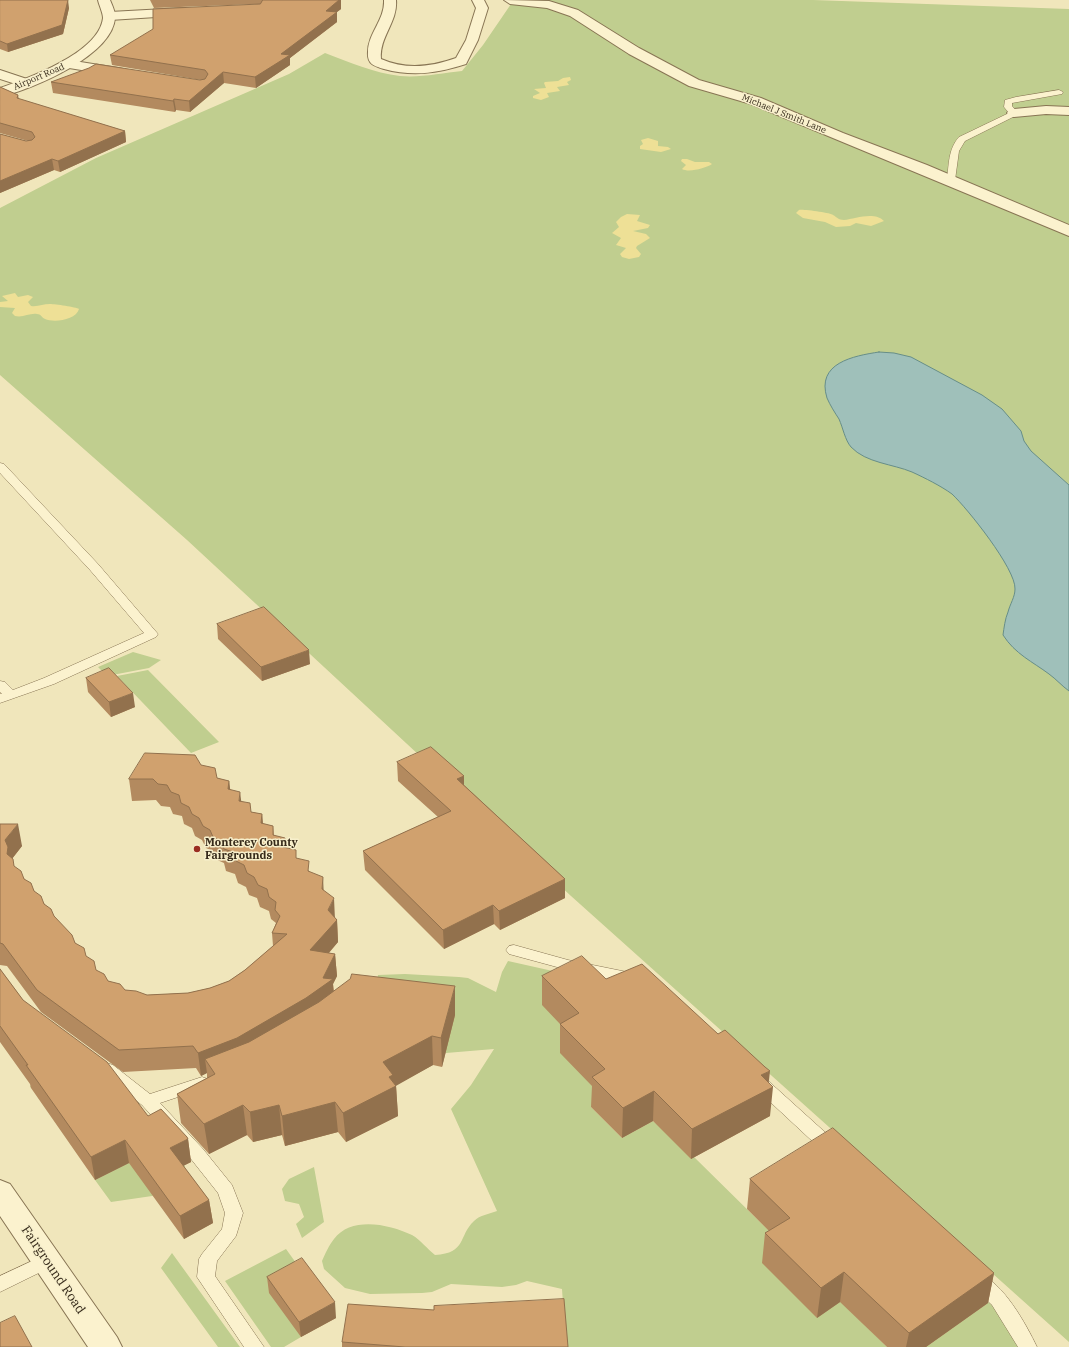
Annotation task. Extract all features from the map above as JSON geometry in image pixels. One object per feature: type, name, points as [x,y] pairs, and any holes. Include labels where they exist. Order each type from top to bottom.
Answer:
[{"type":"street","points":[[104,0],[110,16],[195,12]]},
{"type":"street","points":[[390,0],[392,8],[387,20],[376,37],[373,53],[375,61],[389,68],[409,70],[431,69],[461,61],[472,40],[482,8],[478,0]]},
{"type":"street","name":"Michael J Smith Lane","points":[[510,0],[549,5],[574,13],[634,51],[694,83],[756,101],[951,180],[1069,231]]},
{"type":"street","name":"Airport Road","points":[[0,93],[68,64],[88,50],[100,37],[107,26],[110,16]]},
{"type":"street","points":[[68,64],[128,74]]},
{"type":"street","points":[[0,74],[25,83]]},
{"type":"street","points":[[1014,113],[1046,110],[1069,111]]},
{"type":"street","name":"Fairground Road","points":[[0,1192],[106,1347]]},
{"type":"lane","points":[[951,180],[958,143],[964,136],[1006,120],[1014,113],[1008,107],[1008,102],[1016,99],[1059,92]]},
{"type":"lane","points":[[0,466],[94,567],[152,634],[49,681],[6,697],[0,685]]},
{"type":"lane","points":[[514,950],[568,966],[646,982]]},
{"type":"lane","points":[[91,1058],[148,1101],[197,1154],[226,1190],[234,1212],[230,1232],[208,1259],[206,1276],[255,1347]]},
{"type":"lane","points":[[749,1073],[842,1158]]},
{"type":"lane","points":[[148,1101],[218,1077]]},
{"type":"lane","points":[[0,1284],[46,1261]]},
{"type":"lane","points":[[964,1269],[999,1300],[1028,1347]]},
{"type":"green space","points":[[508,0],[813,0],[1069,9],[1069,1342],[571,896],[187,540],[0,375],[0,208],[96,158],[289,74],[325,53],[371,70],[390,75],[423,76],[462,71],[483,45],[511,4]]},
{"type":"green space","points":[[133,652],[161,660],[149,668],[107,676],[98,667]]},
{"type":"green space","points":[[148,670],[219,742],[191,753],[117,676]]},
{"type":"green space","points":[[508,961],[584,978],[578,1042],[604,1099],[591,1107],[622,1138],[653,1121],[694,1157],[887,1347],[566,1347],[562,1289],[527,1281],[516,1285],[502,1287],[451,1284],[432,1292],[370,1294],[345,1288],[324,1269],[322,1261],[330,1244],[341,1232],[350,1227],[371,1224],[382,1225],[412,1235],[435,1255],[445,1254],[457,1247],[469,1227],[476,1219],[497,1211],[451,1109],[471,1085],[494,1049],[446,1053],[374,996],[378,975],[405,974],[468,978],[496,992],[502,972]]},
{"type":"green space","points":[[73,1066],[181,1154],[185,1167],[181,1181],[152,1196],[111,1202],[95,1180],[158,1148],[50,1079],[31,1088],[30,1086]]},
{"type":"green space","points":[[314,1167],[324,1222],[302,1238],[296,1224],[304,1217],[299,1204],[285,1201],[282,1189],[289,1179]]},
{"type":"green space","points":[[286,1249],[304,1274],[301,1337],[284,1347],[271,1347],[225,1281]]},
{"type":"green space","points":[[172,1253],[240,1347],[218,1347],[161,1268]]},
{"type":"green space","points":[[989,1302],[1028,1347],[926,1347]]},
{"type":"sand","points":[[570,77],[571,80],[567,82],[569,85],[557,87],[560,91],[547,93],[549,97],[541,100],[533,98],[533,96],[540,93],[534,89],[546,88],[545,82],[558,81],[563,78]]},
{"type":"sand","points":[[648,138],[658,141],[658,146],[668,147],[671,149],[661,152],[640,149],[640,146],[643,144],[641,140]]},
{"type":"sand","points":[[682,159],[695,162],[709,162],[712,164],[697,170],[685,170],[682,169],[686,165],[681,161]]},
{"type":"sand","points":[[799,210],[827,213],[842,220],[864,216],[875,216],[884,221],[871,226],[856,223],[850,226],[836,227],[825,222],[803,218],[796,213]]},
{"type":"sand","points":[[627,214],[640,215],[637,221],[650,225],[648,228],[633,231],[646,234],[650,238],[637,246],[636,248],[641,254],[639,257],[629,259],[622,257],[620,254],[626,248],[616,245],[621,238],[612,233],[619,227],[616,222]]},
{"type":"sand","points":[[15,293],[18,297],[28,295],[33,297],[28,302],[31,306],[53,304],[79,309],[74,316],[64,320],[49,320],[38,314],[15,316],[12,313],[15,308],[0,307],[0,302],[8,301],[2,296]]},
{"type":"water","points":[[879,352],[894,353],[911,357],[982,395],[1002,409],[1021,431],[1024,441],[1031,451],[1069,485],[1069,691],[1052,676],[1019,653],[1003,635],[1006,618],[1015,592],[1013,580],[1008,568],[990,539],[959,501],[952,494],[927,479],[905,469],[864,457],[849,444],[839,419],[827,398],[825,386],[827,377],[832,369],[839,363],[858,356]]},
{"type":"building","points":[[0,0],[68,0],[62,25],[7,44],[0,41]]},
{"type":"building","points":[[263,0],[339,0],[326,11],[337,12],[281,54],[290,55],[255,77],[223,72],[189,101],[174,99],[173,101],[51,82],[96,64],[200,80],[205,79],[208,74],[205,70],[110,55],[153,29],[153,9],[260,4]]},
{"type":"building","points":[[0,87],[18,95],[17,98],[125,131],[58,161],[52,159],[0,181],[0,134],[26,141],[32,140],[35,137],[32,132],[0,123]]},
{"type":"building","points":[[264,607],[309,650],[261,667],[217,624]]},
{"type":"building","points":[[109,668],[133,693],[109,702],[86,678]]},
{"type":"building","points":[[431,747],[464,776],[457,779],[565,879],[499,911],[493,905],[443,930],[363,851],[451,811],[397,762]]},
{"type":"building","points":[[145,753],[195,755],[201,765],[215,768],[217,778],[229,781],[228,789],[240,792],[239,801],[250,803],[251,812],[262,814],[261,823],[273,826],[273,835],[285,838],[283,847],[296,850],[296,858],[309,861],[308,871],[323,877],[322,889],[334,898],[328,910],[337,920],[310,950],[335,954],[323,978],[333,979],[306,998],[237,1038],[198,1053],[193,1046],[119,1050],[37,990],[3,944],[0,943],[0,824],[18,824],[5,840],[8,847],[7,854],[13,859],[14,866],[21,871],[24,879],[31,883],[34,891],[41,896],[44,904],[51,909],[54,916],[72,935],[75,943],[84,948],[86,956],[94,961],[96,970],[104,974],[108,981],[120,984],[125,990],[136,991],[147,995],[188,993],[210,988],[229,981],[245,970],[287,934],[272,933],[280,916],[275,910],[276,902],[269,897],[267,889],[258,885],[254,877],[247,873],[244,865],[236,861],[233,852],[224,849],[221,841],[213,837],[210,830],[203,826],[199,818],[192,814],[189,807],[181,803],[179,795],[171,792],[167,785],[158,784],[153,779],[129,779]]},
{"type":"building","points":[[582,956],[606,979],[642,964],[718,1034],[725,1030],[770,1071],[761,1075],[773,1087],[692,1129],[654,1091],[623,1108],[592,1077],[605,1069],[560,1024],[579,1013],[542,976]]},
{"type":"building","points":[[0,969],[23,1000],[107,1062],[148,1116],[161,1109],[187,1137],[188,1139],[170,1148],[209,1200],[180,1216],[125,1140],[91,1157],[0,1026]]},
{"type":"building","points":[[352,974],[455,986],[441,1038],[432,1036],[383,1062],[393,1075],[389,1077],[396,1086],[343,1113],[335,1102],[282,1116],[279,1105],[250,1112],[243,1105],[204,1124],[177,1094],[215,1074],[205,1059],[249,1042],[319,1002],[350,979]]},
{"type":"building","points":[[833,1128],[994,1273],[909,1333],[844,1272],[821,1288],[765,1233],[790,1218],[750,1179]]},
{"type":"building","points":[[302,1258],[335,1302],[299,1322],[267,1277]]},
{"type":"building","points":[[564,1299],[568,1347],[405,1347],[342,1342],[348,1304],[434,1310],[434,1306]]},
{"type":"building","points":[[15,1316],[32,1347],[0,1347],[0,1323]]},
{"type":"place","name":"Monterey County Fairgrounds","points":[[197,849]]}]
